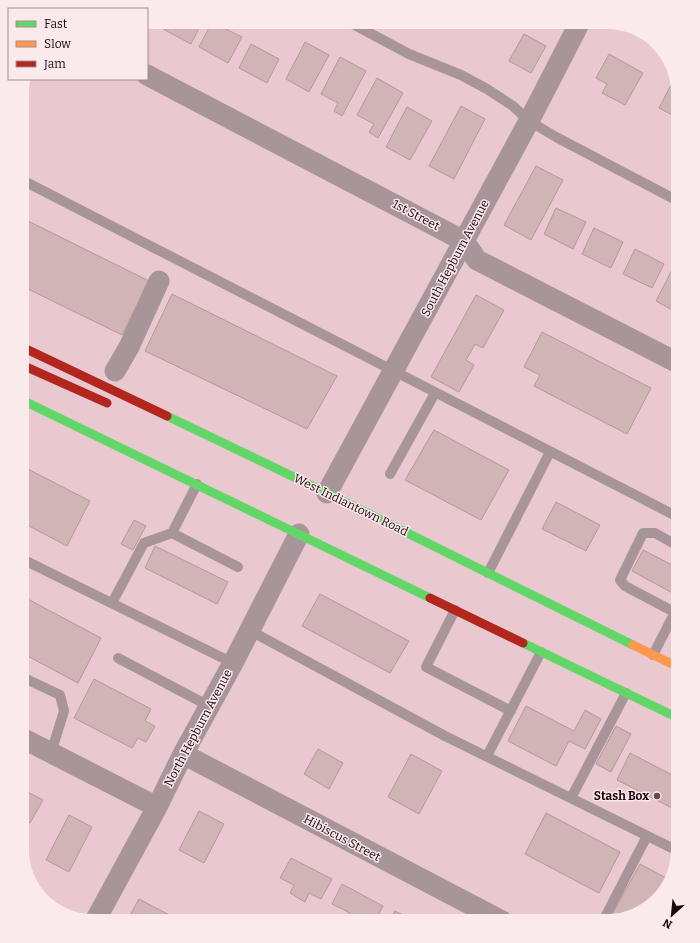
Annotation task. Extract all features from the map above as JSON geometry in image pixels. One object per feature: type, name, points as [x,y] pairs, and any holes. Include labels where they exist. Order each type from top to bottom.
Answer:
[{"type":"main road","name":"West Indiantown Road","points":[[29,350],[327,493],[671,664]]},
{"type":"main road","points":[[29,367],[114,406]]},
{"type":"main road","points":[[29,404],[671,715]]},
{"type":"main road","points":[[170,428],[205,434]]},
{"type":"street","name":"South Hepburn Avenue","points":[[327,493],[529,121],[576,29]]},
{"type":"street","name":"1st Street","points":[[148,76],[464,241],[477,260],[671,359]]},
{"type":"street","points":[[115,371],[130,347],[159,281]]},
{"type":"street","name":"North Hepburn Avenue","points":[[99,914],[157,807],[182,754],[233,663],[299,534]]},
{"type":"street","points":[[29,742],[157,807]]},
{"type":"street","name":"Hibiscus Street","points":[[182,754],[489,914]]},
{"type":"lane","points":[[362,29],[409,54],[462,74],[513,106],[529,121],[624,174],[671,198]]},
{"type":"lane","points":[[29,184],[671,513]]},
{"type":"lane","points":[[390,474],[435,393]]},
{"type":"lane","points":[[488,573],[550,452]]},
{"type":"lane","points":[[112,603],[144,543],[172,533],[196,484]]},
{"type":"lane","points":[[172,533],[238,567]]},
{"type":"lane","points":[[671,542],[655,533],[643,533],[620,580],[625,586],[671,610]]},
{"type":"lane","points":[[29,562],[233,663]]},
{"type":"lane","points":[[455,610],[426,667],[511,711]]},
{"type":"lane","points":[[653,655],[671,624]]},
{"type":"lane","points":[[250,630],[445,736],[671,848]]},
{"type":"lane","points":[[487,756],[542,652]]},
{"type":"lane","points":[[118,658],[209,706]]},
{"type":"lane","points":[[29,680],[60,695],[64,711],[51,753]]},
{"type":"lane","points":[[571,798],[626,693]]},
{"type":"lane","points":[[607,914],[647,836]]},
{"type":"building","points":[[163,29],[198,29],[191,44]]},
{"type":"building","points":[[208,29],[226,29],[242,37],[228,63],[199,47]]},
{"type":"building","points":[[524,34],[546,46],[531,73],[509,61]]},
{"type":"building","points":[[305,42],[329,55],[309,92],[286,79]]},
{"type":"building","points":[[251,44],[279,59],[267,83],[239,68]]},
{"type":"building","points":[[609,54],[643,73],[625,105],[602,93],[607,84],[596,78]]},
{"type":"building","points":[[340,57],[366,71],[342,116],[334,111],[338,103],[321,94]]},
{"type":"building","points":[[377,78],[403,93],[378,138],[369,132],[374,124],[357,115]]},
{"type":"building","points":[[670,87],[671,114],[659,108]]},
{"type":"building","points":[[461,106],[485,119],[454,179],[429,166]]},
{"type":"building","points":[[407,107],[432,121],[410,160],[386,147]]},
{"type":"building","points":[[536,166],[563,180],[531,240],[504,225]]},
{"type":"building","points":[[556,208],[586,222],[573,249],[544,234]]},
{"type":"building","points":[[29,221],[149,281],[122,335],[29,289]]},
{"type":"building","points":[[594,228],[623,242],[611,268],[582,254]]},
{"type":"building","points":[[635,249],[664,264],[652,288],[623,274]]},
{"type":"building","points":[[671,272],[671,309],[656,301]]},
{"type":"building","points":[[172,294],[337,376],[307,429],[145,351]]},
{"type":"building","points":[[476,295],[504,310],[483,348],[475,344],[466,360],[474,365],[459,392],[431,377]]},
{"type":"building","points":[[542,332],[651,388],[627,434],[534,386],[540,375],[524,367]]},
{"type":"building","points":[[434,430],[509,470],[481,520],[405,480]]},
{"type":"building","points":[[29,470],[90,501],[67,546],[29,526]]},
{"type":"building","points":[[556,502],[600,525],[586,551],[542,529]]},
{"type":"building","points":[[134,520],[146,526],[133,550],[121,544]]},
{"type":"building","points":[[155,546],[228,582],[217,604],[145,568]]},
{"type":"building","points":[[643,550],[671,564],[671,592],[632,571]]},
{"type":"building","points":[[320,594],[409,641],[390,673],[302,626]]},
{"type":"building","points":[[29,600],[101,638],[78,683],[29,657]]},
{"type":"building","points":[[94,679],[151,709],[145,721],[155,726],[146,742],[138,738],[132,748],[74,718]]},
{"type":"building","points":[[526,706],[574,731],[585,710],[601,719],[585,749],[569,741],[556,766],[508,741]]},
{"type":"building","points":[[616,726],[631,734],[611,772],[596,764]]},
{"type":"building","points":[[318,749],[343,763],[329,789],[304,774]]},
{"type":"building","points":[[630,753],[671,774],[671,807],[617,780]]},
{"type":"building","points":[[411,754],[442,771],[419,814],[388,797]]},
{"type":"building","points":[[29,793],[43,800],[29,822]]},
{"type":"building","points":[[199,811],[224,824],[204,863],[179,850]]},
{"type":"building","points":[[546,813],[620,852],[599,893],[525,854]]},
{"type":"building","points":[[69,815],[92,827],[69,872],[46,860]]},
{"type":"building","points":[[291,858],[332,879],[321,899],[309,893],[305,902],[290,893],[294,885],[280,878]]},
{"type":"building","points":[[640,864],[664,877],[655,892],[649,898],[631,909],[613,913]]},
{"type":"building","points":[[342,884],[383,906],[379,914],[349,914],[332,904]]},
{"type":"building","points":[[139,899],[168,914],[131,914]]},
{"type":"building","points":[[395,911],[401,914],[394,914]]},
{"type":"traffic: fast","points":[[29,403],[430,598]]},
{"type":"traffic: fast","points":[[167,416],[327,493],[633,645]]},
{"type":"traffic: fast","points":[[523,643],[671,715]]},
{"type":"traffic: slow","points":[[633,645],[671,664]]},
{"type":"traffic: jam","points":[[29,350],[167,416]]},
{"type":"traffic: jam","points":[[29,368],[107,403]]},
{"type":"traffic: jam","points":[[430,598],[523,643]]},
{"type":"place","name":"Stash Box","points":[[657,796]]}]
